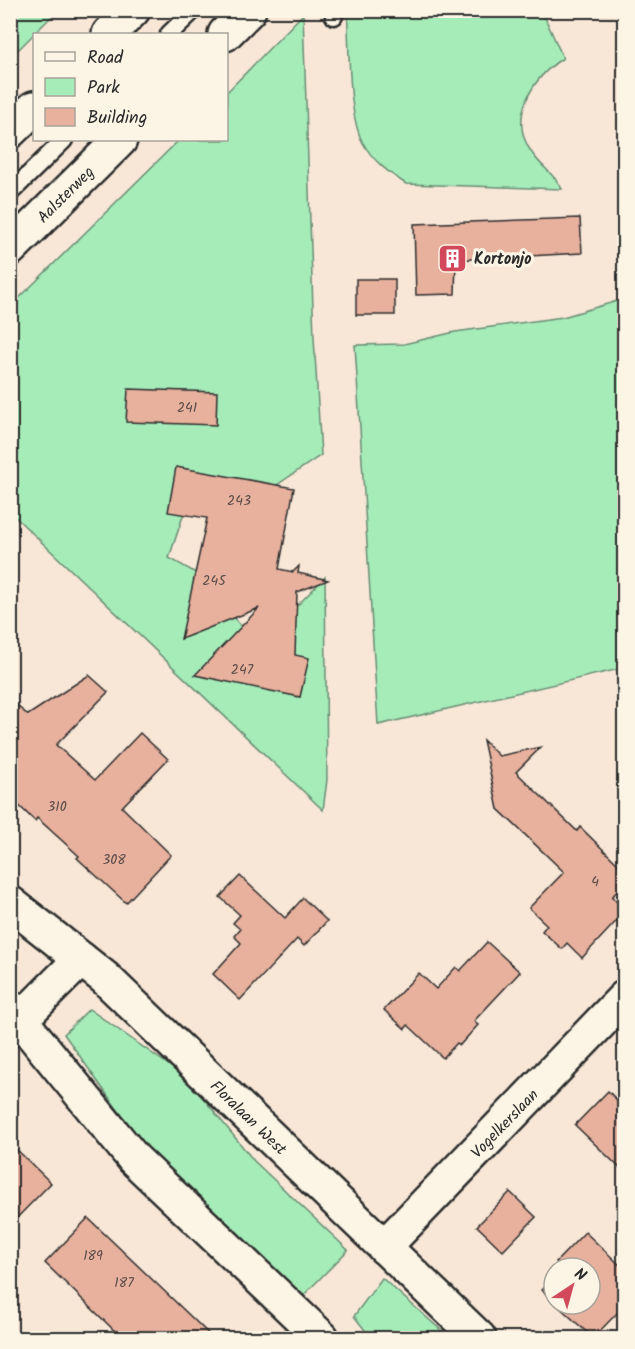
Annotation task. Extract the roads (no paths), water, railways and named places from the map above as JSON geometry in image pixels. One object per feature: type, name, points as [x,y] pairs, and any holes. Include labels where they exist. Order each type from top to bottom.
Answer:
[{"type":"main road","points":[[110,33],[133,10]]},
{"type":"main road","points":[[226,33],[249,10]]},
{"type":"main road","points":[[10,131],[33,109]]},
{"type":"main road","name":"Aalsterweg","points":[[10,249],[119,141]]},
{"type":"main road","name":"Floralaan West","points":[[10,903],[105,978],[479,1338]]},
{"type":"main road","points":[[81,959],[14,1018],[134,1159],[322,1338]]},
{"type":"main road","name":"Vogelkerslaan","points":[[384,1247],[624,998]]},
{"type":"lane","points":[[171,33],[194,10]]},
{"type":"lane","points":[[10,193],[63,141]]},
{"type":"place","name":"Kortonjo","points":[[453,258]]}]
